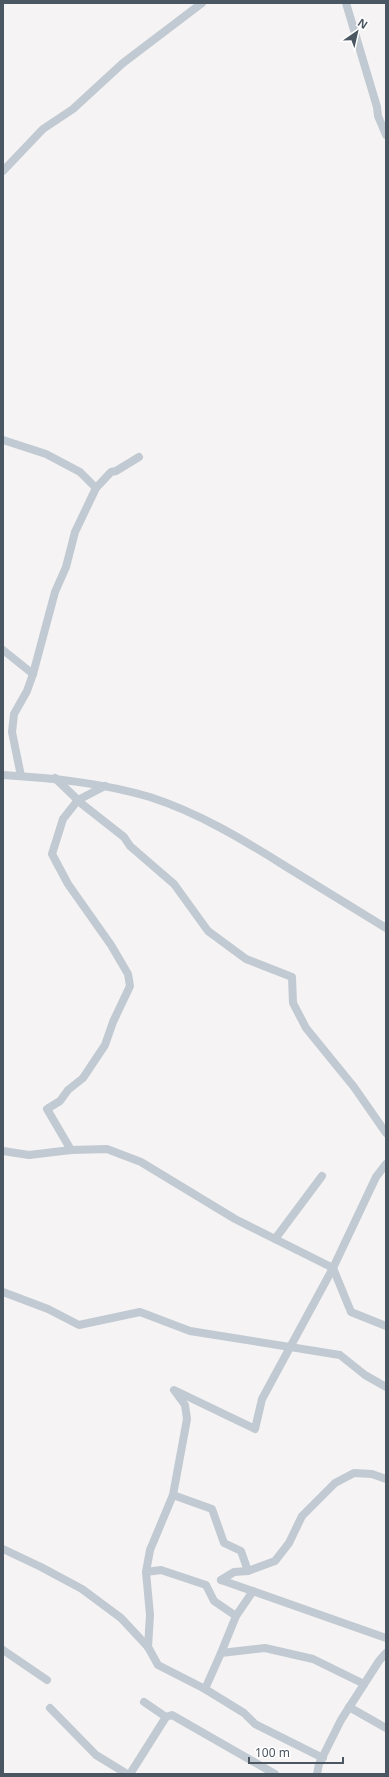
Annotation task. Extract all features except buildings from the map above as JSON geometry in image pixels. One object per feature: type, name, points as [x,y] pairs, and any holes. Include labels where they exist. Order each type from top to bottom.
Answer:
[{"type":"street","points":[[3,171],[43,129],[73,109],[123,63],[202,3]]},
{"type":"street","points":[[346,3],[377,106],[378,116],[386,135]]},
{"type":"street","points":[[3,440],[46,454],[80,472],[96,488]]},
{"type":"street","points":[[20,776],[12,732],[14,714],[27,691],[33,674],[55,592],[66,567],[75,532],[96,488],[111,472],[116,471],[139,457]]},
{"type":"street","points":[[3,650],[33,674]]},
{"type":"street","points":[[3,776],[55,778],[105,786],[151,798],[211,822],[247,842],[386,928]]},
{"type":"street","points":[[55,778],[78,800],[124,837],[130,846],[174,884],[208,931],[246,959],[292,977],[292,1003],[306,1028],[354,1087],[386,1133]]},
{"type":"street","points":[[71,1150],[48,1109],[60,1101],[68,1090],[83,1078],[105,1045],[113,1022],[130,986],[128,974],[68,884],[52,854],[63,819],[78,800],[105,786]]},
{"type":"street","points":[[3,1151],[29,1155],[71,1150],[107,1149],[141,1162],[203,1201],[333,1268],[350,1312],[386,1326]]},
{"type":"street","points":[[148,1647],[150,1615],[146,1572],[150,1550],[173,1495],[187,1419],[185,1405],[174,1390],[255,1429],[262,1399],[333,1268],[376,1177],[386,1164]]},
{"type":"street","points":[[275,1239],[322,1176]]},
{"type":"street","points":[[3,1292],[48,1309],[79,1325],[140,1312],[190,1331],[292,1346],[340,1355],[365,1375],[386,1387]]},
{"type":"street","points":[[386,1478],[372,1474],[354,1473],[335,1483],[302,1516],[289,1543],[275,1561],[248,1571],[234,1572],[221,1580],[386,1638]]},
{"type":"street","points":[[173,1495],[212,1509],[224,1543],[241,1551],[248,1571]]},
{"type":"street","points":[[3,1549],[82,1589],[121,1618],[148,1647],[158,1665],[205,1689],[244,1713],[255,1724],[322,1758]]},
{"type":"street","points":[[146,1572],[161,1570],[206,1585],[214,1601],[236,1616]]},
{"type":"street","points":[[205,1689],[236,1616],[253,1591]]},
{"type":"street","points":[[221,1653],[265,1648],[313,1659],[364,1684]]},
{"type":"street","points":[[3,1650],[47,1680]]},
{"type":"street","points":[[320,1773],[322,1758],[341,1720],[364,1684],[382,1662],[386,1653]]},
{"type":"street","points":[[144,1702],[166,1717]]},
{"type":"street","points":[[349,1707],[386,1728]]},
{"type":"street","points":[[50,1708],[96,1755],[129,1774],[166,1717],[172,1715],[274,1774]]}]
